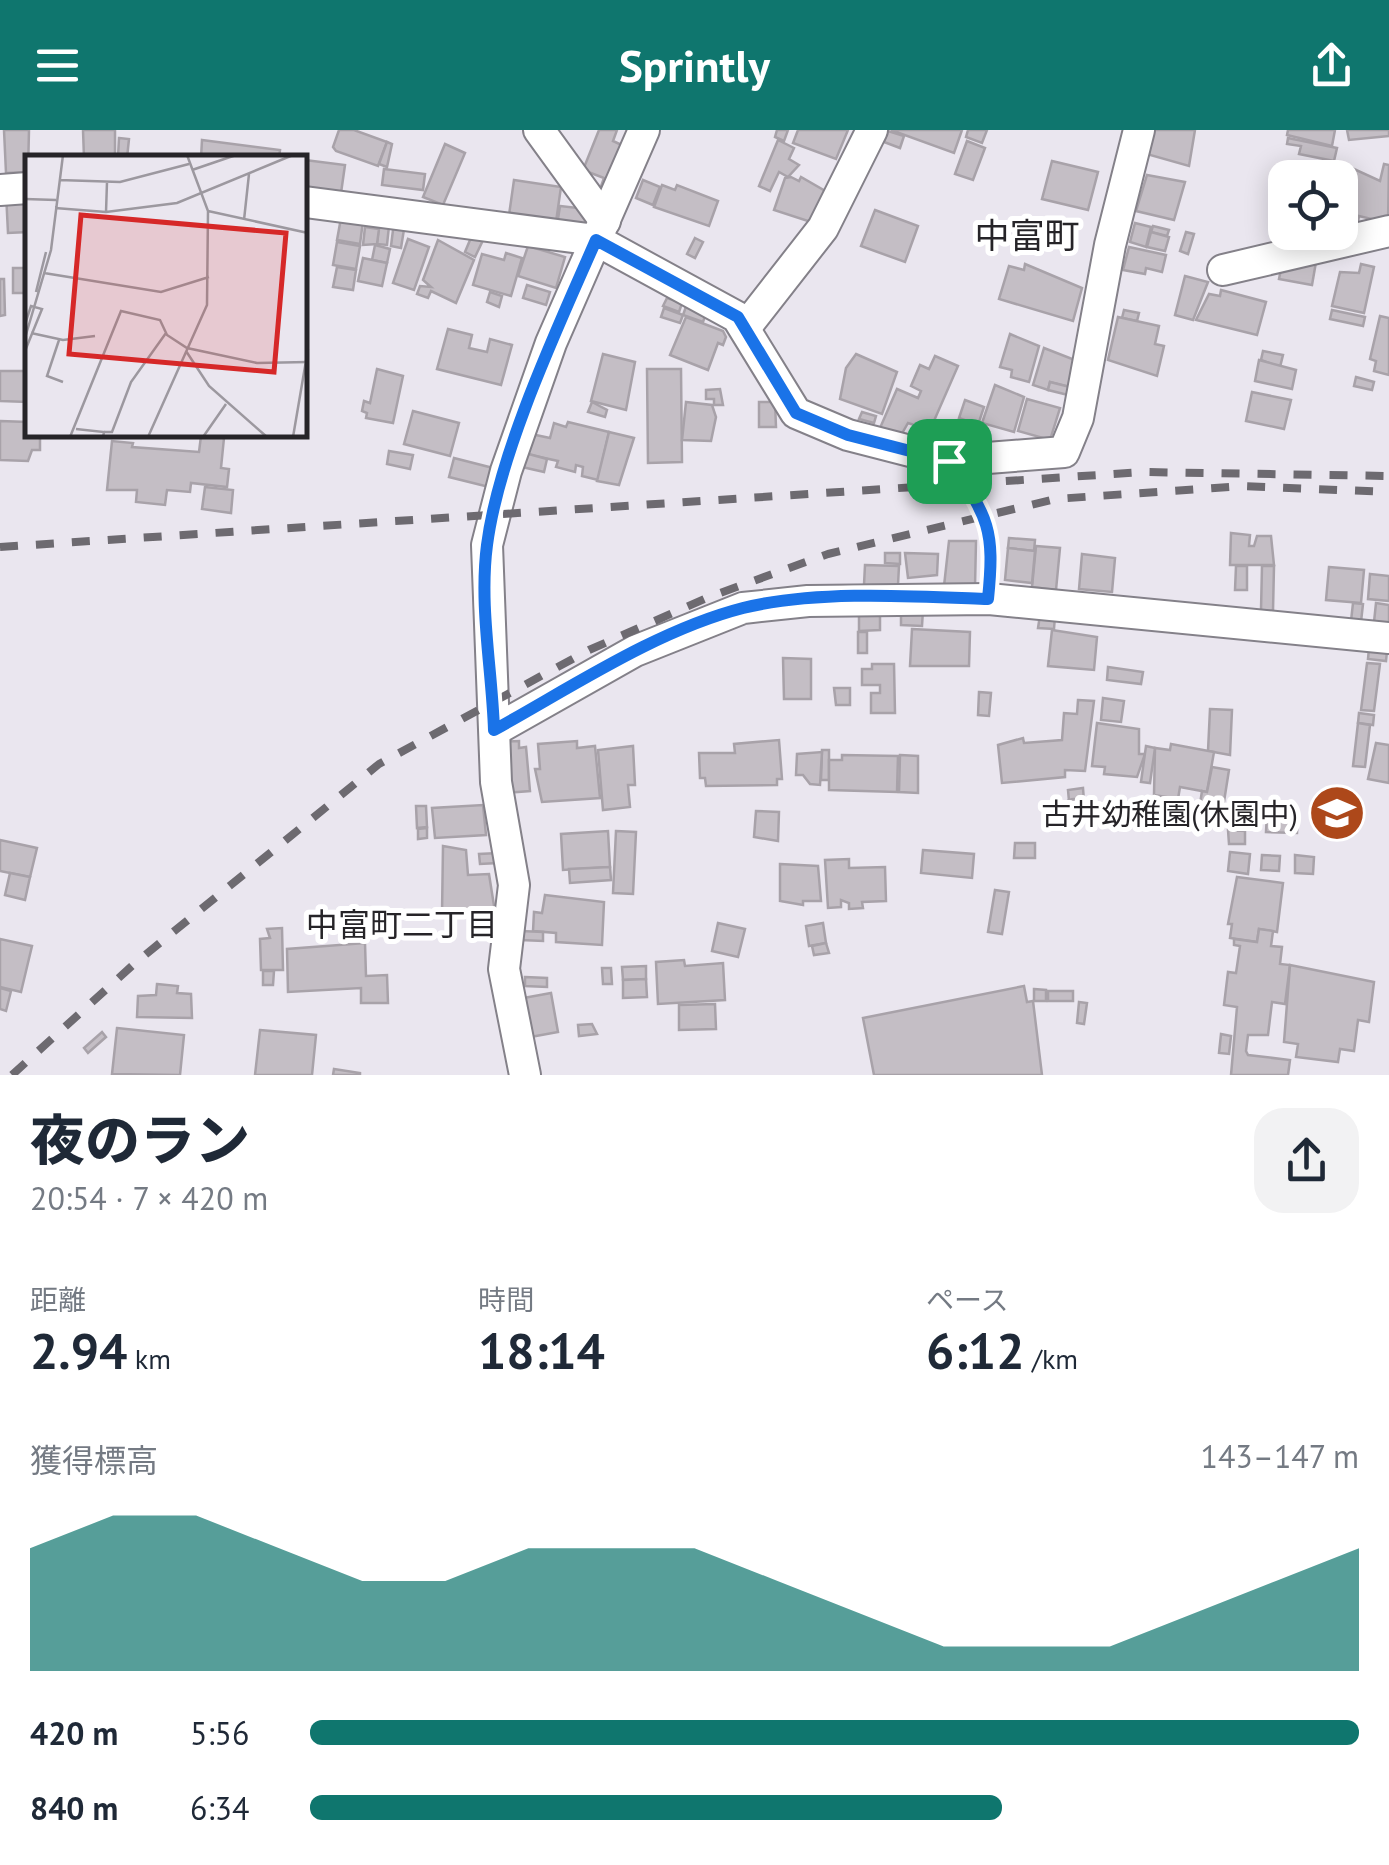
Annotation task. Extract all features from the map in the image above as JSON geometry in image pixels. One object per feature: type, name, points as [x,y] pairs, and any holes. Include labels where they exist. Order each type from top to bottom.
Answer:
[{"type":"street","points":[[539,130],[600,230],[738,317],[796,413],[848,435],[949,461],[1064,452],[1078,418],[1110,246],[1139,130]]},
{"type":"street","points":[[525,1075],[504,969],[514,885],[496,782],[487,545],[506,470],[551,343],[644,130]]},
{"type":"street","points":[[745,328],[823,228],[872,130]]},
{"type":"street","points":[[0,190],[25,188]]},
{"type":"street","points":[[308,202],[600,230]]},
{"type":"street","points":[[1223,270],[1389,231]]},
{"type":"street","points":[[494,730],[635,652],[743,608],[808,600],[988,599],[1389,638]]},
{"type":"path","points":[[949,461],[985,512],[992,558],[988,599]]},
{"type":"building","points":[[4,130],[29,130],[25,172],[6,173]]},
{"type":"building","points":[[83,130],[115,130],[115,155],[84,155]]},
{"type":"building","points":[[339,130],[354,130],[387,142],[378,166],[336,151],[333,147]]},
{"type":"building","points":[[599,130],[617,130],[613,141],[626,147],[607,195],[599,192],[604,178],[583,170]]},
{"type":"building","points":[[777,130],[788,130],[784,141],[775,137]]},
{"type":"building","points":[[798,130],[848,130],[836,159],[793,143]]},
{"type":"building","points":[[891,130],[962,130],[954,153]]},
{"type":"building","points":[[968,130],[987,130],[982,143],[966,137]]},
{"type":"building","points":[[1152,130],[1195,130],[1189,166],[1150,155],[1146,151]]},
{"type":"building","points":[[1288,130],[1335,130],[1332,146],[1287,135]]},
{"type":"building","points":[[1347,130],[1389,130],[1389,136],[1349,140]]},
{"type":"building","points":[[888,131],[904,136],[900,148],[884,142]]},
{"type":"building","points":[[119,138],[129,139],[127,155],[118,155]]},
{"type":"building","points":[[1288,138],[1337,148],[1334,160],[1329,160],[1299,154],[1301,146],[1287,144]]},
{"type":"building","points":[[202,140],[280,150],[279,155],[201,155]]},
{"type":"building","points":[[778,140],[794,148],[789,159],[799,165],[788,177],[779,172],[770,191],[759,186]]},
{"type":"building","points":[[967,141],[985,148],[973,180],[955,174]]},
{"type":"building","points":[[387,142],[392,144],[387,167],[379,164]]},
{"type":"building","points":[[445,144],[465,153],[443,205],[423,197]]},
{"type":"building","points":[[308,160],[345,165],[341,193],[308,188]]},
{"type":"building","points":[[1052,161],[1098,172],[1088,210],[1042,199]]},
{"type":"building","points":[[1384,164],[1389,165],[1388,223],[1359,216],[1358,221],[1358,171],[1380,181]]},
{"type":"building","points":[[384,169],[425,174],[423,190],[382,185]]},
{"type":"building","points":[[1147,175],[1185,182],[1174,220],[1136,211]]},
{"type":"building","points":[[801,177],[827,192],[811,222],[774,210],[785,178],[799,181]]},
{"type":"building","points":[[514,180],[561,187],[556,222],[509,215]]},
{"type":"building","points":[[643,180],[660,187],[653,205],[636,198]]},
{"type":"building","points":[[662,185],[675,190],[677,185],[718,201],[709,226],[654,207]]},
{"type":"building","points":[[25,192],[25,232],[8,233],[6,193]]},
{"type":"building","points":[[560,206],[587,209],[588,229],[557,225]]},
{"type":"building","points":[[875,210],[918,226],[905,262],[861,246]]},
{"type":"building","points":[[341,218],[363,221],[360,244],[337,240]]},
{"type":"building","points":[[394,222],[405,223],[401,248],[391,246]]},
{"type":"building","points":[[1135,223],[1151,227],[1146,247],[1130,242]]},
{"type":"building","points":[[379,224],[389,226],[387,245],[377,244]]},
{"type":"building","points":[[1153,226],[1169,230],[1167,236],[1151,232]]},
{"type":"building","points":[[365,227],[379,229],[377,244],[363,245]]},
{"type":"building","points":[[1151,232],[1169,237],[1165,251],[1147,247]]},
{"type":"building","points":[[1186,232],[1194,234],[1188,254],[1180,251]]},
{"type":"building","points":[[473,233],[484,238],[475,257],[465,252]]},
{"type":"building","points":[[695,238],[703,242],[695,258],[687,254]]},
{"type":"building","points":[[408,239],[429,247],[414,290],[393,283]]},
{"type":"building","points":[[438,240],[474,260],[456,303],[431,291],[428,298],[417,294],[420,286],[431,287],[423,280]]},
{"type":"building","points":[[337,242],[360,246],[356,269],[333,265]]},
{"type":"building","points":[[375,245],[390,249],[387,263],[372,260]]},
{"type":"building","points":[[528,246],[565,257],[556,288],[518,276]]},
{"type":"building","points":[[1129,247],[1166,255],[1162,272],[1146,268],[1145,274],[1123,270]]},
{"type":"building","points":[[506,253],[522,258],[511,296],[473,285],[482,254],[504,260]]},
{"type":"building","points":[[363,258],[387,263],[382,286],[358,281]]},
{"type":"building","points":[[1316,262],[1312,285],[1279,279],[1281,269]]},
{"type":"building","points":[[1025,264],[1082,288],[1073,321],[999,299],[1009,266],[1024,270]]},
{"type":"building","points":[[1361,264],[1374,267],[1364,313],[1332,306],[1340,272],[1359,273]]},
{"type":"building","points":[[337,267],[356,270],[353,290],[333,287]]},
{"type":"building","points":[[13,268],[25,268],[25,293],[13,293]]},
{"type":"building","points":[[1185,276],[1208,282],[1193,320],[1175,315]]},
{"type":"building","points":[[0,279],[4,279],[5,315],[0,316]]},
{"type":"building","points":[[527,285],[550,292],[546,305],[523,298]]},
{"type":"building","points":[[1221,290],[1266,302],[1257,335],[1196,320],[1209,294],[1220,296]]},
{"type":"building","points":[[490,292],[502,296],[499,307],[487,302]]},
{"type":"building","points":[[667,298],[682,303],[679,312],[663,306]]},
{"type":"building","points":[[688,301],[708,308],[703,322],[683,315]]},
{"type":"building","points":[[664,308],[683,315],[680,323],[661,317]]},
{"type":"building","points":[[1124,310],[1139,313],[1137,321],[1122,318]]},
{"type":"building","points":[[1332,310],[1365,317],[1363,326],[1330,319]]},
{"type":"building","points":[[1380,316],[1389,318],[1389,375],[1374,371],[1376,361],[1370,359]]},
{"type":"building","points":[[686,317],[723,331],[726,337],[723,345],[718,343],[708,370],[670,355]]},
{"type":"building","points":[[1118,317],[1159,326],[1155,344],[1164,346],[1157,376],[1108,360]]},
{"type":"building","points":[[448,329],[472,335],[469,348],[487,352],[490,339],[512,345],[501,385],[437,369]]},
{"type":"building","points":[[1010,334],[1039,346],[1029,382],[1011,377],[1012,370],[1000,367]]},
{"type":"building","points":[[1044,348],[1080,362],[1073,388],[1050,382],[1048,390],[1033,385]]},
{"type":"building","points":[[1263,351],[1283,355],[1280,367],[1261,360]]},
{"type":"building","points":[[603,354],[635,362],[626,410],[591,401]]},
{"type":"building","points":[[856,354],[897,372],[882,414],[840,399],[846,368]]},
{"type":"building","points":[[935,356],[958,366],[930,430],[908,423],[900,437],[880,428],[897,389],[918,398],[921,391],[911,386],[920,365],[929,369]]},
{"type":"building","points":[[1259,360],[1296,370],[1292,389],[1255,381]]},
{"type":"building","points":[[377,369],[403,376],[393,423],[366,418],[367,413],[362,411],[364,401],[370,403]]},
{"type":"building","points":[[647,369],[681,369],[682,462],[648,463]]},
{"type":"building","points":[[0,371],[25,371],[25,402],[0,401]]},
{"type":"building","points":[[1356,377],[1374,382],[1372,390],[1354,386]]},
{"type":"building","points":[[1050,382],[1070,387],[1068,395],[1048,390]]},
{"type":"building","points":[[995,385],[1024,397],[1014,432],[982,423]]},
{"type":"building","points":[[720,389],[723,405],[706,399],[706,390]]},
{"type":"building","points":[[1252,392],[1291,400],[1284,429],[1246,421]]},
{"type":"building","points":[[1027,399],[1060,408],[1050,440],[1018,431]]},
{"type":"building","points":[[965,400],[984,407],[978,425],[959,418]]},
{"type":"building","points":[[592,402],[607,410],[605,417],[588,412]]},
{"type":"building","points":[[686,402],[712,405],[716,417],[711,441],[682,440]]},
{"type":"building","points":[[759,402],[775,402],[776,427],[759,427]]},
{"type":"building","points":[[413,411],[459,423],[450,456],[404,444]]},
{"type":"building","points":[[862,412],[876,416],[874,423],[859,419]]},
{"type":"building","points":[[0,421],[25,422],[25,438],[40,438],[40,450],[32,450],[28,461],[0,460]]},
{"type":"building","points":[[568,422],[609,432],[598,480],[582,476],[583,467],[576,465],[575,472],[556,467],[558,461],[526,454],[531,434],[550,438],[554,423],[566,427]]},
{"type":"building","points":[[609,432],[634,438],[619,485],[597,481]]},
{"type":"building","points":[[201,438],[224,438],[221,468],[229,469],[227,487],[191,483],[190,492],[167,490],[165,505],[136,502],[137,490],[107,490],[112,441],[133,443],[132,447],[199,452]]},
{"type":"building","points":[[389,451],[413,455],[410,469],[387,464]]},
{"type":"building","points":[[525,453],[547,459],[544,472],[522,467]]},
{"type":"building","points":[[454,458],[493,468],[489,487],[449,477]]},
{"type":"building","points":[[205,487],[233,490],[231,513],[202,509]]},
{"type":"building","points":[[1231,533],[1250,535],[1249,546],[1254,546],[1257,536],[1271,536],[1274,565],[1230,565]]},
{"type":"building","points":[[1009,538],[1035,540],[1034,551],[1008,548]]},
{"type":"building","points":[[949,541],[976,541],[975,587],[944,586]]},
{"type":"building","points":[[1036,546],[1060,548],[1056,590],[1032,587]]},
{"type":"building","points":[[1008,548],[1035,551],[1032,583],[1005,580]]},
{"type":"building","points":[[885,553],[900,553],[900,564],[885,563]]},
{"type":"building","points":[[905,553],[938,554],[937,575],[908,578]]},
{"type":"building","points":[[1082,554],[1115,558],[1112,592],[1079,589]]},
{"type":"building","points":[[865,565],[899,566],[898,585],[864,585]]},
{"type":"building","points":[[1236,566],[1247,566],[1247,590],[1235,590]]},
{"type":"building","points":[[1262,566],[1274,566],[1273,611],[1261,610]]},
{"type":"building","points":[[1329,567],[1364,570],[1361,603],[1326,600]]},
{"type":"building","points":[[1370,574],[1389,576],[1389,601],[1368,599]]},
{"type":"building","points":[[1353,603],[1363,604],[1361,622],[1351,621]]},
{"type":"building","points":[[1376,603],[1389,605],[1389,623],[1374,622]]},
{"type":"building","points":[[880,608],[880,630],[859,631],[859,609]]},
{"type":"building","points":[[901,609],[923,610],[922,626],[901,625]]},
{"type":"building","points":[[1040,615],[1055,616],[1054,629],[1038,628]]},
{"type":"building","points":[[912,629],[970,632],[969,666],[910,666]]},
{"type":"building","points":[[1052,630],[1097,637],[1094,670],[1048,666]]},
{"type":"building","points":[[858,632],[867,632],[867,653],[858,653]]},
{"type":"building","points":[[1369,648],[1387,651],[1386,661],[1368,659]]},
{"type":"building","points":[[783,658],[811,659],[811,699],[784,699]]},
{"type":"building","points":[[1367,663],[1380,664],[1374,711],[1361,710]]},
{"type":"building","points":[[872,664],[894,664],[895,713],[871,713],[871,693],[880,693],[880,685],[862,685],[862,669],[872,669]]},
{"type":"building","points":[[1108,667],[1143,672],[1141,684],[1107,680]]},
{"type":"building","points":[[834,688],[850,688],[850,705],[836,705]]},
{"type":"building","points":[[979,692],[991,693],[989,716],[978,715]]},
{"type":"building","points":[[1103,698],[1124,701],[1121,722],[1101,720]]},
{"type":"building","points":[[1078,700],[1094,701],[1085,771],[1065,770],[1065,777],[1002,783],[998,745],[1023,738],[1024,743],[1062,740],[1064,713],[1077,714]]},
{"type":"building","points":[[1210,709],[1232,710],[1230,755],[1208,751]]},
{"type":"building","points":[[1359,713],[1374,715],[1373,725],[1358,723]]},
{"type":"building","points":[[1097,723],[1139,729],[1139,754],[1145,754],[1137,777],[1104,774],[1105,767],[1092,766]]},
{"type":"building","points":[[1358,723],[1370,725],[1365,767],[1353,766]]},
{"type":"building","points":[[779,740],[782,779],[777,779],[777,785],[706,786],[705,778],[700,778],[699,753],[735,753],[734,744]]},
{"type":"building","points":[[519,741],[519,748],[526,747],[530,791],[505,793],[500,742]]},
{"type":"building","points":[[577,741],[577,748],[595,746],[600,798],[542,802],[535,769],[540,769],[538,744]]},
{"type":"building","points":[[1376,743],[1389,745],[1389,783],[1368,779]]},
{"type":"building","points":[[1171,744],[1214,752],[1207,792],[1180,787],[1178,799],[1154,795],[1155,748],[1170,750]]},
{"type":"building","points":[[633,746],[635,785],[628,785],[630,807],[603,810],[598,750]]},
{"type":"building","points":[[1146,746],[1155,748],[1150,783],[1141,782]]},
{"type":"building","points":[[822,750],[829,750],[829,780],[821,780]]},
{"type":"building","points":[[822,752],[820,785],[796,775],[797,754]]},
{"type":"building","points":[[842,755],[898,756],[897,792],[829,790],[829,760],[842,760]]},
{"type":"building","points":[[900,755],[918,756],[918,793],[899,792]]},
{"type":"building","points":[[1212,767],[1229,770],[1223,808],[1200,804]]},
{"type":"building","points":[[1083,788],[1084,801],[1069,801],[1068,790]]},
{"type":"building","points":[[1074,799],[1086,811],[1074,823],[1062,811]]},
{"type":"building","points":[[483,805],[486,835],[435,838],[432,808]]},
{"type":"building","points":[[416,806],[426,806],[427,827],[417,828]]},
{"type":"building","points":[[756,811],[779,812],[778,841],[754,837]]},
{"type":"building","points":[[1063,813],[1064,821],[1043,823],[1043,814]]},
{"type":"building","points":[[1267,813],[1298,815],[1297,833],[1266,832]]},
{"type":"building","points":[[427,828],[427,838],[418,839],[418,829]]},
{"type":"building","points":[[1228,830],[1245,831],[1245,844],[1229,844]]},
{"type":"building","points":[[608,831],[610,867],[563,870],[561,834]]},
{"type":"building","points":[[616,831],[636,832],[633,894],[613,893]]},
{"type":"building","points":[[0,840],[37,848],[30,877],[0,871]]},
{"type":"building","points":[[1015,843],[1035,843],[1035,858],[1014,858]]},
{"type":"building","points":[[443,846],[466,850],[468,875],[489,874],[495,912],[442,914]]},
{"type":"building","points":[[923,850],[974,854],[972,878],[921,873]]},
{"type":"building","points":[[1230,852],[1250,854],[1248,874],[1228,871]]},
{"type":"building","points":[[498,853],[498,863],[480,864],[479,854]]},
{"type":"building","points":[[1262,855],[1280,856],[1279,871],[1261,870]]},
{"type":"building","points":[[1295,855],[1314,857],[1313,874],[1295,873]]},
{"type":"building","points":[[849,859],[849,868],[885,867],[886,901],[862,902],[863,908],[849,909],[849,903],[841,900],[841,907],[828,908],[825,860]]},
{"type":"building","points":[[780,864],[818,866],[821,901],[803,901],[803,905],[780,901]]},
{"type":"building","points":[[610,867],[611,880],[570,883],[569,869]]},
{"type":"building","points":[[10,873],[30,877],[25,900],[5,895]]},
{"type":"building","points":[[1237,877],[1283,883],[1277,932],[1259,929],[1257,942],[1230,938],[1232,924],[1228,924]]},
{"type":"building","points":[[995,890],[1009,892],[1002,934],[988,932]]},
{"type":"building","points":[[545,895],[604,902],[602,945],[556,942],[556,933],[533,931],[534,912],[542,913]]},
{"type":"building","points":[[718,923],[745,929],[738,957],[712,951]]},
{"type":"building","points":[[823,923],[826,943],[809,946],[806,926]]},
{"type":"building","points":[[282,928],[283,970],[261,970],[260,939],[270,938],[267,929]]},
{"type":"building","points":[[1259,929],[1273,931],[1271,946],[1282,947],[1280,964],[1290,965],[1285,1004],[1272,1002],[1268,1035],[1248,1035],[1246,1051],[1248,1055],[1290,1060],[1288,1075],[1231,1075],[1237,1007],[1224,1005],[1228,972],[1236,973],[1240,946],[1234,945],[1234,939],[1257,942]]},
{"type":"building","points":[[521,931],[543,932],[543,941],[521,940]]},
{"type":"building","points":[[0,939],[32,946],[21,992],[0,987]]},
{"type":"building","points":[[365,943],[366,976],[387,975],[388,1003],[361,1003],[361,988],[288,992],[287,949]]},
{"type":"building","points":[[826,943],[829,953],[814,955],[812,946]]},
{"type":"building","points":[[684,960],[685,966],[723,963],[725,1000],[658,1004],[656,962]]},
{"type":"building","points":[[1290,965],[1374,982],[1369,1022],[1358,1020],[1354,1051],[1340,1049],[1338,1062],[1296,1057],[1298,1044],[1284,1042]]},
{"type":"building","points":[[646,966],[646,979],[623,980],[622,967]]},
{"type":"building","points":[[602,968],[611,968],[612,984],[603,984]]},
{"type":"building","points":[[263,971],[274,971],[273,985],[263,985]]},
{"type":"building","points":[[525,977],[547,978],[547,987],[525,986]]},
{"type":"building","points":[[646,979],[647,997],[623,998],[623,980]]},
{"type":"building","points":[[157,984],[178,986],[177,993],[191,994],[192,1018],[137,1017],[138,996],[156,995]]},
{"type":"building","points":[[1024,986],[1027,1002],[1033,1001],[1042,1075],[874,1075],[863,1018]]},
{"type":"building","points":[[0,988],[11,991],[6,1011],[0,1009]]},
{"type":"building","points":[[1034,989],[1046,990],[1046,1001],[1034,1001]]},
{"type":"building","points":[[1048,991],[1073,991],[1073,1001],[1048,1001]]},
{"type":"building","points":[[551,993],[558,1032],[525,1038],[518,999]]},
{"type":"building","points":[[1079,1002],[1087,1003],[1084,1024],[1077,1023]]},
{"type":"building","points":[[715,1004],[716,1029],[679,1030],[679,1005]]},
{"type":"building","points":[[592,1024],[597,1034],[579,1036],[578,1025]]},
{"type":"building","points":[[117,1028],[184,1035],[180,1075],[112,1074]]},
{"type":"building","points":[[260,1030],[316,1035],[312,1075],[255,1075]]},
{"type":"building","points":[[102,1032],[106,1037],[88,1053],[84,1048]]},
{"type":"building","points":[[1221,1034],[1231,1036],[1229,1054],[1219,1053]]},
{"type":"building","points":[[334,1069],[360,1073],[360,1075],[333,1075]]},
{"type":"railway","points":[[0,547],[1144,472],[1389,476]]},
{"type":"railway","points":[[12,1075],[134,964],[379,764],[589,650],[709,597],[828,554],[1055,499],[1242,486],[1389,492]]},
{"type":"place","name":"古井幼稚園(休園中)","points":[[1337,813]]},
{"type":"district","name":"中富町","points":[[1027,235]]},
{"type":"district","name":"中富町二丁目","points":[[402,924]]},
{"type":"route","points":[[596,240],[738,317],[796,413],[848,435],[949,461],[985,512],[992,558],[988,599],[928,596],[808,600],[743,608],[635,652],[494,730],[487,628],[487,545],[506,470],[551,343],[596,240]]}]
